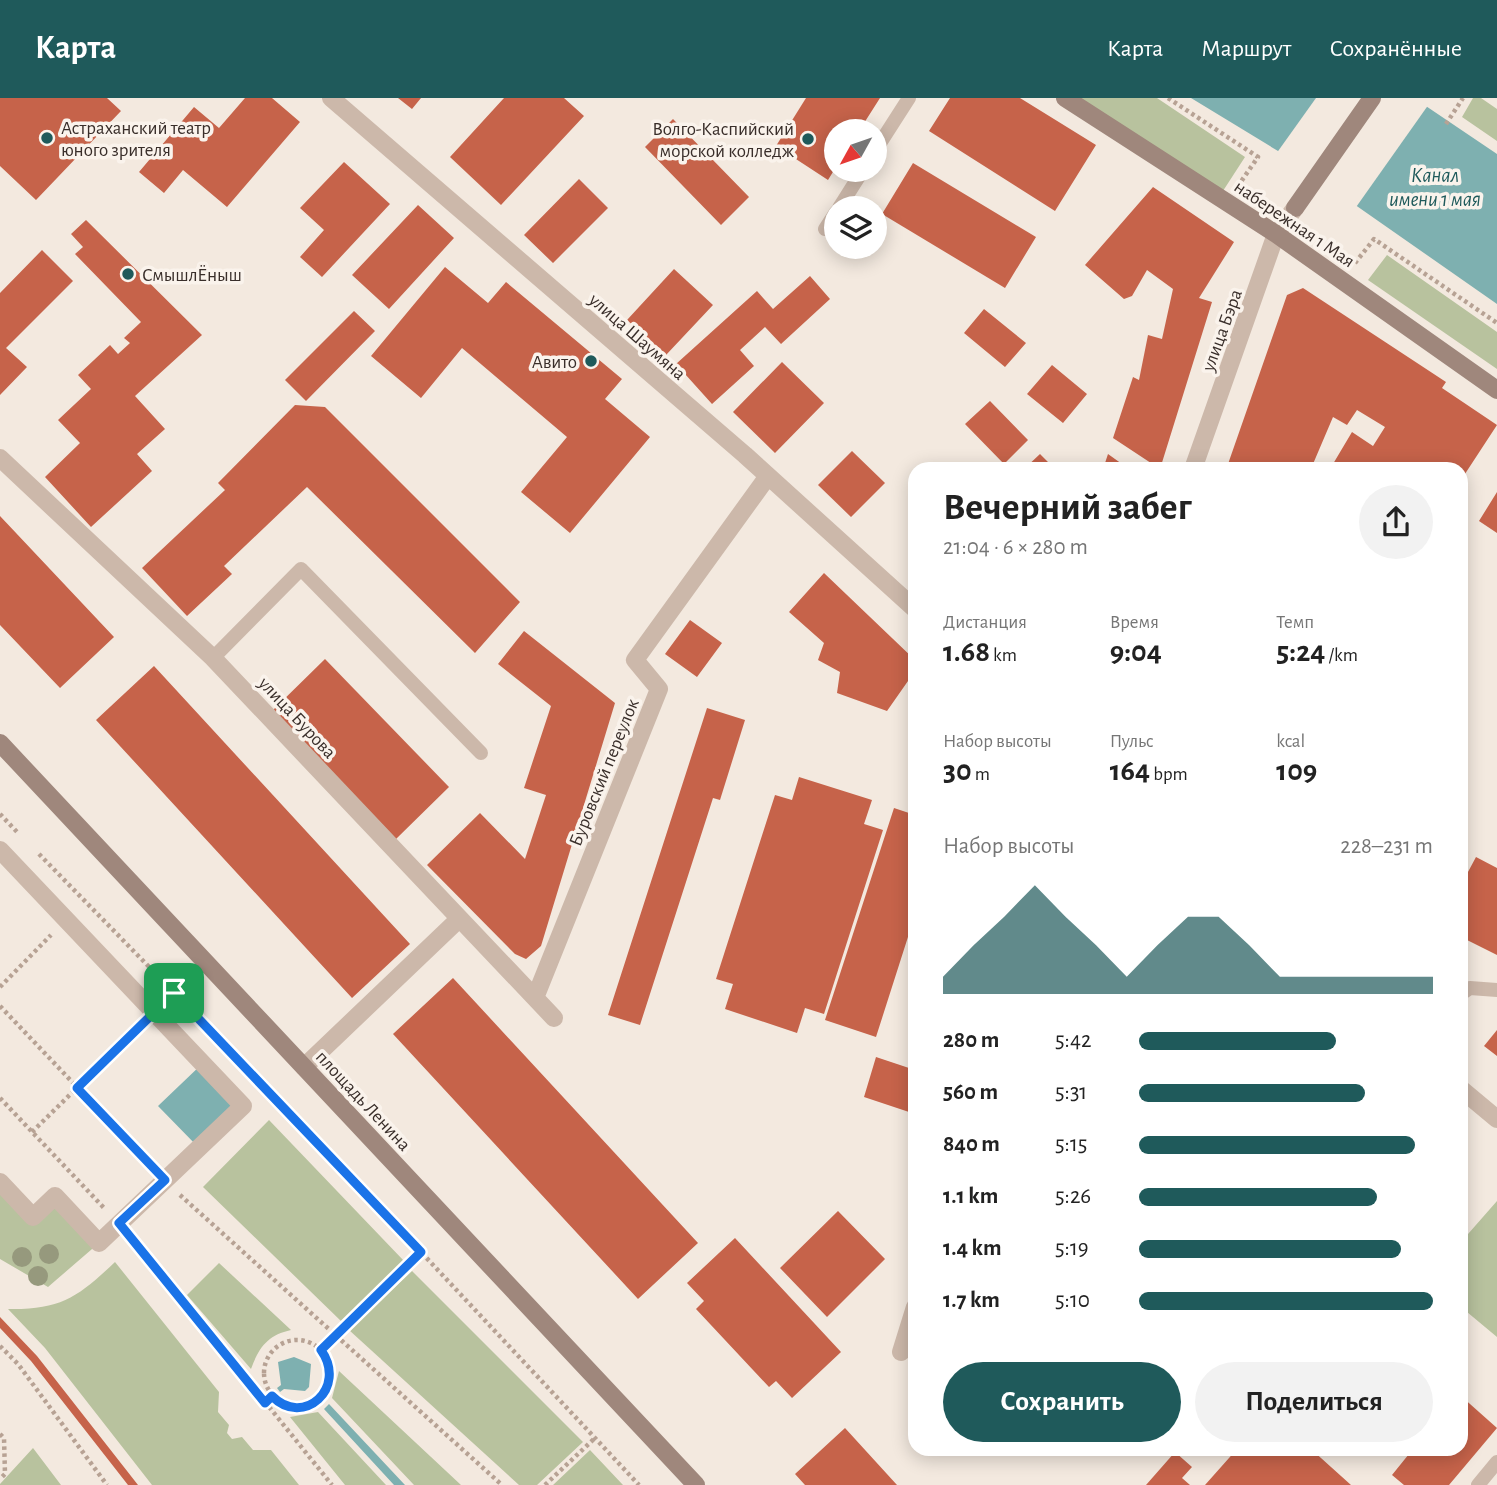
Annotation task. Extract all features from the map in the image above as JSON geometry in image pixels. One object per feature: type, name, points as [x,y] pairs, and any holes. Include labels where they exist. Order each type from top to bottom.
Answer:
[{"type":"main road","name":"набережная 1 Мая","points":[[1065,98],[1276,234],[1497,390]]},
{"type":"main road","points":[[1295,208],[1372,98]]},
{"type":"main road","name":"площадь Ленина","points":[[0,743],[696,1485]]},
{"type":"street","name":"улица Шаумяна","points":[[331,98],[908,602]]},
{"type":"street","name":"улица Бэра","points":[[1196,462],[1276,234],[1295,208]]},
{"type":"street","name":"улица Бурова","points":[[0,458],[213,658],[554,1018]]},
{"type":"street","name":"Буровский переулок","points":[[535,998],[659,689],[635,660],[768,477]]},
{"type":"street","points":[[0,850],[243,1106],[99,1243],[55,1196],[33,1217],[0,1182]]},
{"type":"street","points":[[304,1067],[459,919]]},
{"type":"street","points":[[1468,1095],[1497,1119]]},
{"type":"street","points":[[901,1352],[908,1330]]},
{"type":"lane","points":[[887,132],[909,98]]},
{"type":"lane","points":[[213,658],[302,569],[481,753]]},
{"type":"lane","points":[[1468,989],[1497,990]]},
{"type":"lane","points":[[1478,1485],[1497,1462]]},
{"type":"path","points":[[1168,98],[1258,157],[1235,191]]},
{"type":"path","points":[[1446,124],[1463,98]]},
{"type":"path","points":[[1350,269],[1374,239],[1497,323]]},
{"type":"path","points":[[0,814],[28,843]]},
{"type":"path","points":[[37,853],[421,1252],[639,1485]]},
{"type":"path","points":[[0,987],[84,901]]},
{"type":"path","points":[[32,1132],[174,993]]},
{"type":"path","points":[[0,1006],[165,1180],[502,1485]]},
{"type":"path","points":[[0,1098],[119,1223],[332,1485]]},
{"type":"path","points":[[321,1350],[421,1252]]},
{"type":"path","points":[[302,1340],[321,1350],[331,1369],[326,1391],[319,1399],[299,1407],[287,1406],[272,1396],[264,1382],[263,1371],[272,1350],[281,1343],[302,1340]]},
{"type":"path","points":[[0,1346],[18,1364],[107,1485]]},
{"type":"path","points":[[265,1403],[272,1396]]},
{"type":"path","points":[[0,1434],[5,1438],[5,1474],[0,1479]]},
{"type":"path","points":[[545,1485],[595,1438]]},
{"type":"green space","points":[[1079,98],[1157,98],[1245,157],[1221,194]]},
{"type":"green space","points":[[1473,98],[1481,98],[1497,109],[1497,141],[1462,117]]},
{"type":"green space","points":[[1387,255],[1497,332],[1497,369],[1368,280]]},
{"type":"green space","points":[[269,1120],[404,1261],[342,1322],[203,1187]]},
{"type":"green space","points":[[0,1182],[33,1217],[55,1196],[99,1243],[48,1287],[0,1259]]},
{"type":"green space","points":[[1497,1201],[1497,1337],[1468,1313],[1468,1234]]},
{"type":"green space","points":[[115,1262],[219,1392],[218,1412],[229,1425],[227,1433],[232,1439],[242,1437],[253,1450],[271,1450],[299,1485],[152,1485],[45,1348],[8,1309],[42,1307],[68,1299]]},
{"type":"green space","points":[[219,1263],[291,1330],[276,1335],[265,1343],[251,1369],[187,1295]]},
{"type":"green space","points":[[412,1271],[583,1442],[537,1485],[519,1485],[349,1330]]},
{"type":"green space","points":[[339,1371],[461,1485],[414,1485],[332,1398]]},
{"type":"green space","points":[[318,1412],[386,1485],[345,1485],[290,1417]]},
{"type":"green space","points":[[33,1448],[61,1485],[0,1485],[0,1484]]},
{"type":"green space","points":[[590,1450],[623,1485],[553,1485]]},
{"type":"water","name":"Канал имени 1 мая","points":[[1191,98],[1414,98],[1497,154],[1497,304],[1278,151]]},
{"type":"water","points":[[203,1063],[243,1106],[199,1148],[158,1106]]},
{"type":"water","points":[[294,1357],[311,1364],[309,1387],[305,1391],[284,1389],[280,1392],[277,1388],[281,1385],[278,1362]]},
{"type":"water","points":[[329,1404],[405,1485],[394,1485],[324,1409]]},
{"type":"pier","points":[[1316,98],[1420,98],[1429,104],[1354,210],[1276,154]]},
{"type":"building","name":"Астраханский театр юного зрителя","points":[[0,98],[107,98],[121,111],[36,200],[0,166]]},
{"type":"building","points":[[245,98],[272,98],[300,122],[227,207],[183,170],[164,193],[139,172],[194,107],[219,128]]},
{"type":"building","points":[[398,98],[421,98],[412,109]]},
{"type":"building","points":[[504,98],[564,98],[584,116],[501,205],[450,157]]},
{"type":"building","name":"Волго-Каспийский морской колледж","points":[[806,98],[880,98],[867,119],[824,119],[824,177],[776,146]]},
{"type":"building","points":[[950,98],[1020,98],[1096,145],[1055,211],[929,131]]},
{"type":"building","points":[[673,119],[749,197],[721,225],[645,147]]},
{"type":"building","points":[[344,162],[390,204],[322,277],[300,257],[324,230],[300,208]]},
{"type":"building","points":[[913,163],[1036,237],[1005,288],[887,217],[887,206]]},
{"type":"building","points":[[579,179],[608,208],[553,263],[524,235]]},
{"type":"building","points":[[1153,187],[1234,242],[1199,298],[1212,302],[1162,462],[1149,462],[1113,438],[1133,377],[1139,380],[1148,335],[1162,339],[1173,289],[1147,270],[1132,296],[1124,299],[1085,265]]},
{"type":"building","points":[[418,205],[454,238],[389,309],[352,275]]},
{"type":"building","points":[[86,220],[202,335],[135,396],[165,429],[137,454],[152,471],[91,527],[45,477],[80,443],[58,420],[91,389],[78,375],[110,345],[118,354],[130,343],[124,338],[141,322],[75,254],[83,247],[71,234]]},
{"type":"building","points":[[42,250],[73,281],[6,348],[27,367],[0,395],[0,293]]},
{"type":"building","points":[[445,267],[488,303],[506,282],[622,379],[605,399],[650,437],[570,533],[521,492],[567,437],[462,348],[421,398],[371,356]]},
{"type":"building","points":[[674,269],[713,305],[666,355],[627,320]]},
{"type":"building","points":[[810,276],[830,299],[781,344],[765,327],[740,350],[754,366],[712,404],[676,364],[757,291],[773,309]]},
{"type":"building","points":[[1303,288],[1446,382],[1442,388],[1497,425],[1468,469],[1468,462],[1334,462],[1352,432],[1373,446],[1385,427],[1357,410],[1347,425],[1333,417],[1314,462],[1229,462],[1287,295]]},
{"type":"building","points":[[984,309],[1026,343],[1005,367],[964,333]]},
{"type":"building","points":[[354,311],[375,331],[306,401],[285,380]]},
{"type":"building","points":[[782,362],[824,403],[775,453],[733,412]]},
{"type":"building","points":[[1052,365],[1087,394],[1063,423],[1027,394]]},
{"type":"building","points":[[990,401],[1028,440],[1006,462],[1002,462],[965,424]]},
{"type":"building","points":[[295,405],[325,407],[520,602],[475,653],[307,487],[224,566],[232,574],[187,616],[142,568],[225,490],[218,483]]},
{"type":"building","points":[[852,451],[885,483],[851,517],[818,485]]},
{"type":"building","points":[[1040,454],[1048,462],[1031,462]]},
{"type":"building","points":[[1108,454],[1119,462],[1105,462]]},
{"type":"building","points":[[1497,492],[1497,533],[1479,521]]},
{"type":"building","points":[[0,516],[114,637],[60,688],[0,625]]},
{"type":"building","points":[[824,573],[908,653],[908,681],[887,711],[837,693],[840,672],[818,660],[824,643],[789,612]]},
{"type":"building","points":[[690,620],[722,643],[697,677],[665,654]]},
{"type":"building","points":[[524,631],[615,703],[541,946],[526,959],[515,954],[427,865],[480,813],[525,859],[546,795],[524,788],[551,706],[498,664]]},
{"type":"building","points":[[325,659],[449,787],[396,839],[272,711]]},
{"type":"building","points":[[154,666],[410,944],[352,998],[96,720]]},
{"type":"building","points":[[707,708],[745,720],[720,800],[713,798],[640,1025],[608,1015]]},
{"type":"building","points":[[799,777],[872,800],[864,824],[883,830],[824,1014],[805,1008],[797,1033],[725,1009],[733,984],[716,979],[775,795],[792,800]]},
{"type":"building","points":[[894,808],[908,813],[908,937],[876,1037],[825,1020]]},
{"type":"building","points":[[1476,857],[1497,868],[1497,955],[1468,940],[1468,872]]},
{"type":"building","points":[[453,978],[698,1243],[638,1299],[393,1034]]},
{"type":"building","points":[[1497,1030],[1497,1056],[1484,1046]]},
{"type":"building","points":[[876,1057],[908,1068],[908,1112],[864,1097]]},
{"type":"building","points":[[838,1211],[885,1259],[827,1317],[780,1268]]},
{"type":"building","points":[[735,1238],[841,1352],[792,1398],[776,1381],[769,1387],[696,1309],[704,1301],[687,1283]]},
{"type":"building","points":[[0,1317],[37,1356],[138,1485],[128,1485],[31,1361],[0,1328]]},
{"type":"building","points":[[1468,1402],[1497,1428],[1449,1485],[1404,1485],[1392,1475],[1407,1456],[1468,1456]]},
{"type":"building","points":[[845,1428],[897,1485],[805,1485],[795,1474]]},
{"type":"building","points":[[1171,1456],[1180,1456],[1192,1467],[1182,1478],[1190,1485],[1146,1485]]},
{"type":"building","points":[[1231,1456],[1319,1456],[1351,1485],[1205,1485]]},
{"type":"place","name":"Астраханский театр юного зрителя","points":[[47,138]]},
{"type":"place","name":"Волго-Каспийский морской колледж","points":[[808,139]]},
{"type":"place","name":"СмышлЁныш","points":[[128,274]]},
{"type":"place","name":"Авито","points":[[591,361]]},
{"type":"route","points":[[174,993],[421,1252],[321,1350],[331,1369],[330,1380],[326,1391],[310,1405],[287,1406],[272,1396],[265,1403],[119,1223],[165,1180],[77,1088],[174,993]]}]
